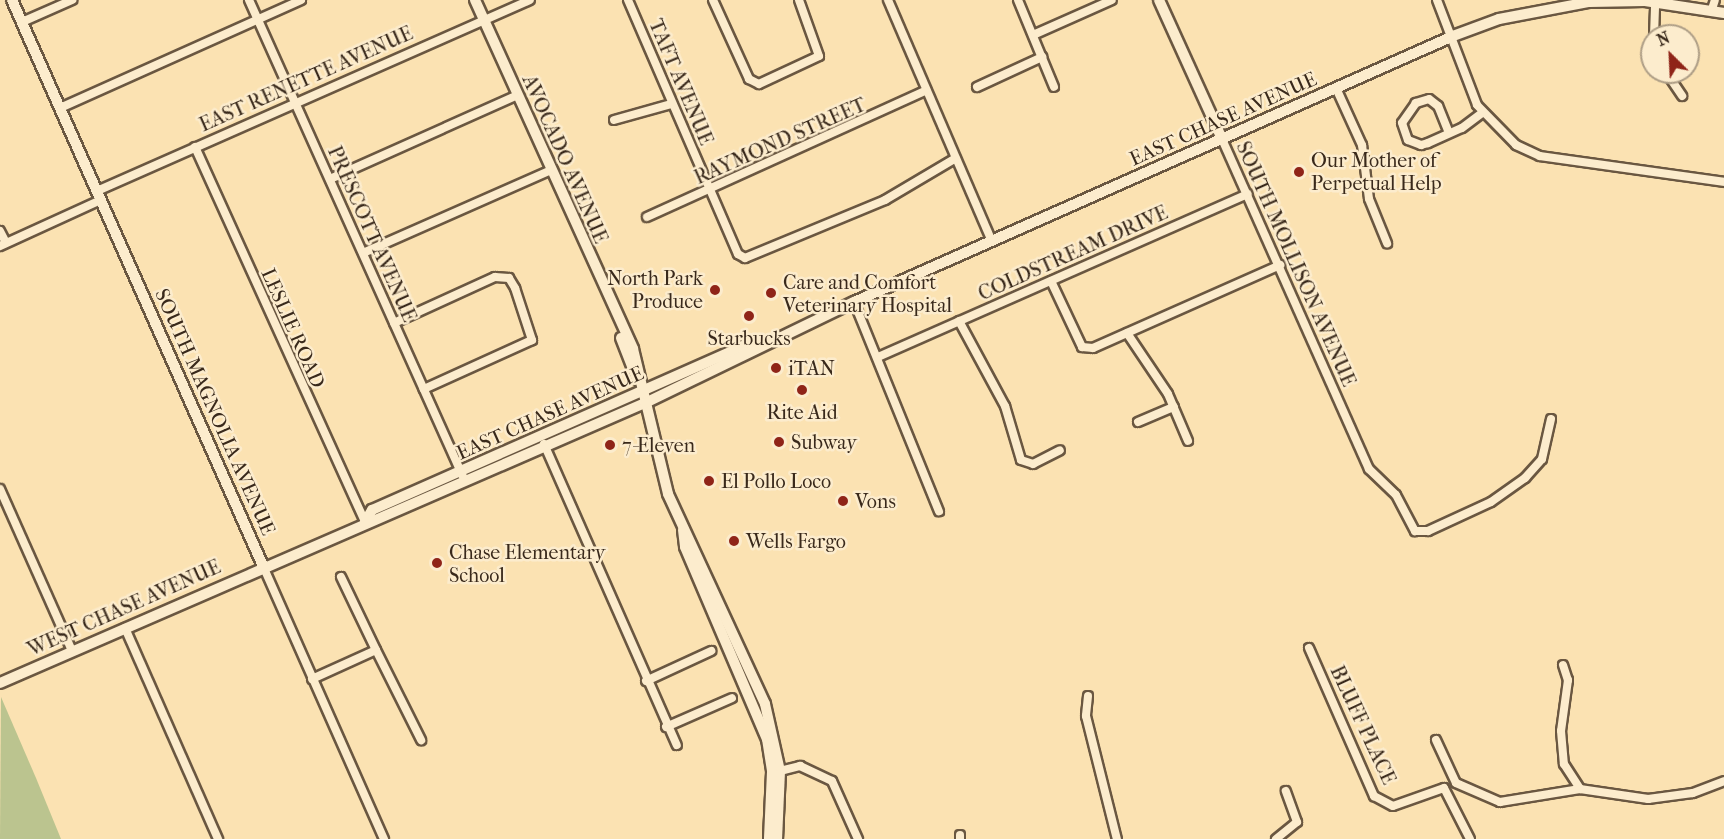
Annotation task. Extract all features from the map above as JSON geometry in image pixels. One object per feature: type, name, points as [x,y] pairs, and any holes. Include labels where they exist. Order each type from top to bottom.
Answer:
[{"type":"main road","name":"SOUTH MAGNOLIA AVENUE","points":[[12,0],[263,566]]},
{"type":"main road","name":"AVOCADO AVENUE","points":[[475,0],[622,332],[638,362],[642,392],[660,466],[683,527]]},
{"type":"main road","name":"SOUTH MOLLISON AVENUE","points":[[1159,0],[1222,139]]},
{"type":"main road","name":"EAST CHASE AVENUE","points":[[263,566],[364,522],[372,510],[463,476],[543,441],[743,346],[755,348],[1453,36],[1543,9],[1628,0],[1713,5],[1724,13]]},
{"type":"main road","points":[[683,527],[765,704],[780,771],[777,839]]},
{"type":"main road","points":[[683,527],[685,547],[767,739],[772,772],[769,839]]},
{"type":"main road","name":"WEST CHASE AVENUE","points":[[0,683],[263,566]]},
{"type":"street","points":[[22,22],[72,0]]},
{"type":"street","name":"PRESCOTT AVENUE","points":[[249,0],[463,476]]},
{"type":"street","points":[[60,108],[302,0]]},
{"type":"street","name":"EAST RENETTE AVENUE","points":[[3,244],[195,147],[483,18],[530,0]]},
{"type":"street","name":"TAFT AVENUE","points":[[628,0],[671,104],[738,254],[752,259],[885,200],[956,158]]},
{"type":"street","points":[[712,0],[746,74],[759,84],[819,56],[819,44],[799,0]]},
{"type":"street","points":[[888,0],[925,91],[992,242]]},
{"type":"street","points":[[1018,0],[1054,87]]},
{"type":"street","points":[[1033,35],[1112,0]]},
{"type":"street","points":[[1437,0],[1453,36],[1460,69],[1482,113],[1516,145],[1540,156],[1724,182]]},
{"type":"street","points":[[1654,24],[1655,2]]},
{"type":"street","points":[[977,87],[1042,57]]},
{"type":"street","points":[[1674,84],[1682,96]]},
{"type":"street","points":[[1336,88],[1362,145],[1369,199],[1387,243]]},
{"type":"street","name":"RAYMOND STREET","points":[[647,217],[711,192],[925,91]]},
{"type":"street","points":[[330,179],[518,95]]},
{"type":"street","points":[[1449,133],[1431,100],[1416,103],[1403,119],[1402,130],[1414,144],[1449,133],[1482,113]]},
{"type":"street","points":[[614,120],[671,104]]},
{"type":"street","name":"SOUTH MOLLISON AVENUE","points":[[1222,139],[1280,265],[1356,444],[1369,469],[1396,495],[1415,531],[1428,531],[1491,502],[1525,478],[1542,459],[1551,419]]},
{"type":"street","name":"LESLIE ROAD","points":[[195,147],[364,522]]},
{"type":"street","points":[[363,254],[551,170]]},
{"type":"street","name":"COLDSTREAM DRIVE","points":[[878,357],[1248,194]]},
{"type":"street","points":[[0,231],[3,244]]},
{"type":"street","points":[[1051,280],[1082,347],[1093,348],[1280,265]]},
{"type":"street","points":[[394,323],[495,277],[509,278],[515,288],[534,335],[526,345],[424,389]]},
{"type":"street","points":[[854,302],[939,511]]},
{"type":"street","points":[[959,321],[1005,406],[1021,460],[1033,464],[1060,450]]},
{"type":"street","points":[[1127,333],[1174,407],[1188,441]]},
{"type":"street","points":[[1138,422],[1174,407]]},
{"type":"street","points":[[543,441],[666,727],[676,745]]},
{"type":"street","points":[[0,489],[72,651]]},
{"type":"street","name":"SOUTH MAGNOLIA AVENUE","points":[[263,566],[384,839]]},
{"type":"street","points":[[341,577],[421,740]]},
{"type":"street","points":[[125,628],[218,839]]},
{"type":"street","name":"BLUFF PLACE","points":[[1309,648],[1374,796],[1393,806],[1444,788],[1470,839]]},
{"type":"street","points":[[312,679],[376,650]]},
{"type":"street","points":[[646,681],[711,651]]},
{"type":"street","points":[[1563,664],[1568,681],[1561,731],[1564,764],[1580,789]]},
{"type":"street","points":[[1088,696],[1086,716],[1117,839]]},
{"type":"street","points":[[666,727],[732,698]]},
{"type":"street","points":[[1436,740],[1456,783],[1491,801],[1580,789],[1648,799],[1693,793],[1724,781]]},
{"type":"street","points":[[780,771],[800,766],[832,781],[858,839]]},
{"type":"street","points":[[1276,839],[1297,822],[1286,790]]},
{"type":"green space","points":[[1,697],[36,778],[61,839],[0,839]]},
{"type":"place","name":"Our Mother of Perpetual Help","points":[[1299,172]]},
{"type":"place","name":"North Park Produce","points":[[715,290]]},
{"type":"place","name":"Care and Comfort Veterinary Hospital","points":[[771,293]]},
{"type":"place","name":"Starbucks","points":[[749,316]]},
{"type":"place","name":"iTAN","points":[[776,368]]},
{"type":"place","name":"Rite Aid","points":[[802,390]]},
{"type":"place","name":"Subway","points":[[779,442]]},
{"type":"place","name":"7-Eleven","points":[[610,445]]},
{"type":"place","name":"El Pollo Loco","points":[[709,481]]},
{"type":"place","name":"Vons","points":[[843,501]]},
{"type":"place","name":"Wells Fargo","points":[[734,541]]},
{"type":"place","name":"Chase Elementary School","points":[[437,563]]}]
